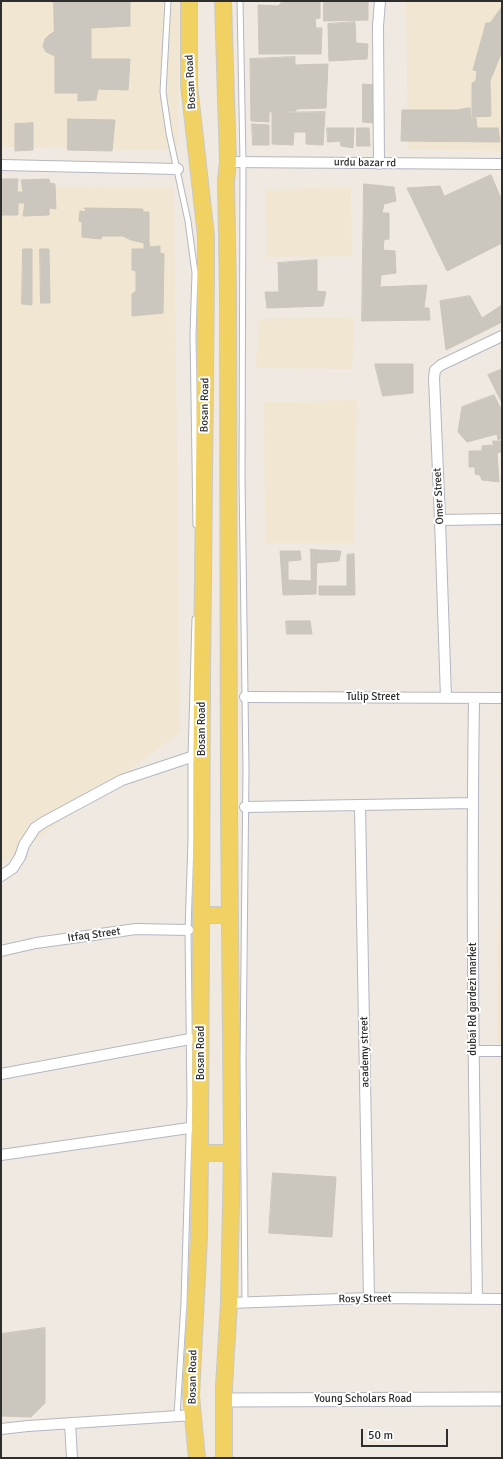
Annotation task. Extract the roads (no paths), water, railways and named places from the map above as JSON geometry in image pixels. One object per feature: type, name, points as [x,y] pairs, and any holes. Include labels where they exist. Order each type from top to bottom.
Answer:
[{"type":"main road","name":"Bosan Road","points":[[189,1],[189,85],[206,236],[199,1237],[191,1396],[185,1415],[197,1458]]},
{"type":"main road","name":"Bosan Road","points":[[223,1],[236,162],[226,181],[228,303],[232,1153],[224,1400],[224,1458]]},
{"type":"main road","points":[[201,915],[230,915]]},
{"type":"main road","points":[[200,1152],[232,1153]]},
{"type":"street","points":[[379,164],[378,26],[380,1]]},
{"type":"street","name":"urdu bazar rd","points":[[236,162],[502,164]]},
{"type":"street","points":[[1,165],[178,169]]},
{"type":"street","name":"Omer Street","points":[[446,698],[434,370],[441,365],[502,336]]},
{"type":"street","points":[[440,520],[502,519]]},
{"type":"street","name":"Tulip Street","points":[[244,697],[502,698]]},
{"type":"street","name":"dubai Rd gardezi market","points":[[474,698],[473,1051],[477,1299]]},
{"type":"street","points":[[1,876],[13,868],[20,857],[24,845],[35,828],[44,822],[122,780],[191,758]]},
{"type":"street","points":[[245,807],[473,803]]},
{"type":"street","name":"academy street","points":[[360,806],[369,1298]]},
{"type":"street","name":"Itfaq Street","points":[[1,951],[36,943],[136,929],[188,930]]},
{"type":"street","points":[[1,1074],[190,1039]]},
{"type":"street","points":[[473,1051],[502,1051]]},
{"type":"street","points":[[1,1155],[190,1128]]},
{"type":"street","name":"Rosy Street","points":[[228,1303],[369,1298],[502,1299]]},
{"type":"street","name":"Young Scholars Road","points":[[224,1400],[502,1399]]},
{"type":"street","points":[[1,1429],[185,1415]]},
{"type":"street","points":[[70,1423],[72,1458]]},
{"type":"lane","points":[[168,1],[162,92],[169,133],[188,221],[195,273],[193,335],[196,529]]},
{"type":"lane","points":[[240,1],[236,162],[246,769],[243,1067],[245,1302]]},
{"type":"lane","points":[[185,1415],[184,1303],[190,1128],[188,930],[195,615]]}]
